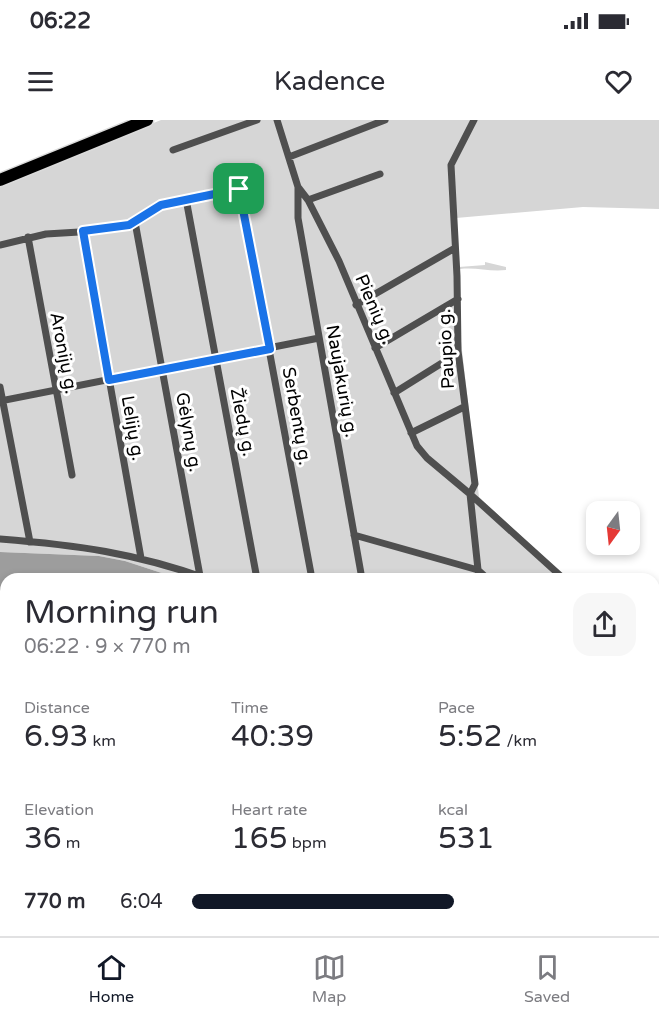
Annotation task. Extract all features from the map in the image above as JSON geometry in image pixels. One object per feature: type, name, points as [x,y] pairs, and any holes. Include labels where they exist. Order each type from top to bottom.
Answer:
[{"type":"highway","points":[[0,180],[147,120]]},
{"type":"street","points":[[173,150],[257,120]]},
{"type":"street","name":"Pienių g.","points":[[277,120],[298,187],[308,200],[339,261],[411,433],[427,458],[557,573]]},
{"type":"street","points":[[289,157],[386,120]]},
{"type":"street","name":"Paupio g.","points":[[474,120],[451,165],[458,299],[458,354],[476,484],[470,494],[478,573]]},
{"type":"street","points":[[308,200],[380,174]]},
{"type":"street","name":"Naujakurių g.","points":[[298,187],[298,218],[361,573]]},
{"type":"street","name":"Serbentų g.","points":[[186,200],[237,189],[241,194],[311,573]]},
{"type":"street","points":[[0,245],[28,237],[64,231],[115,228],[135,222],[161,205],[186,200]]},
{"type":"street","name":"Žiedų g.","points":[[186,200],[256,573]]},
{"type":"street","name":"Gėlynų g.","points":[[135,222],[203,573]]},
{"type":"street","name":"Lelijų g.","points":[[83,231],[141,558]]},
{"type":"street","name":"Aronijų g.","points":[[28,237],[72,475]]},
{"type":"street","points":[[356,305],[455,248]]},
{"type":"street","points":[[375,348],[458,299]]},
{"type":"street","points":[[1,401],[319,338]]},
{"type":"street","points":[[394,393],[458,354]]},
{"type":"street","points":[[0,387],[30,542]]},
{"type":"street","points":[[411,433],[464,407]]},
{"type":"street","points":[[354,535],[478,570],[481,573]]},
{"type":"street","points":[[0,539],[87,547],[141,558],[188,573]]},
{"type":"shaded area","points":[[161,120],[659,120],[659,209],[583,207],[456,218],[459,267],[485,265],[485,262],[506,267],[506,270],[460,269],[460,333],[479,497],[561,573],[162,573],[125,561],[99,556],[0,552],[0,185]]},
{"type":"shaded area","points":[[0,552],[99,556],[125,561],[162,573],[0,573]]},
{"type":"route","points":[[239,189],[270,349],[109,380],[83,231],[129,225],[161,205],[239,189]]}]
